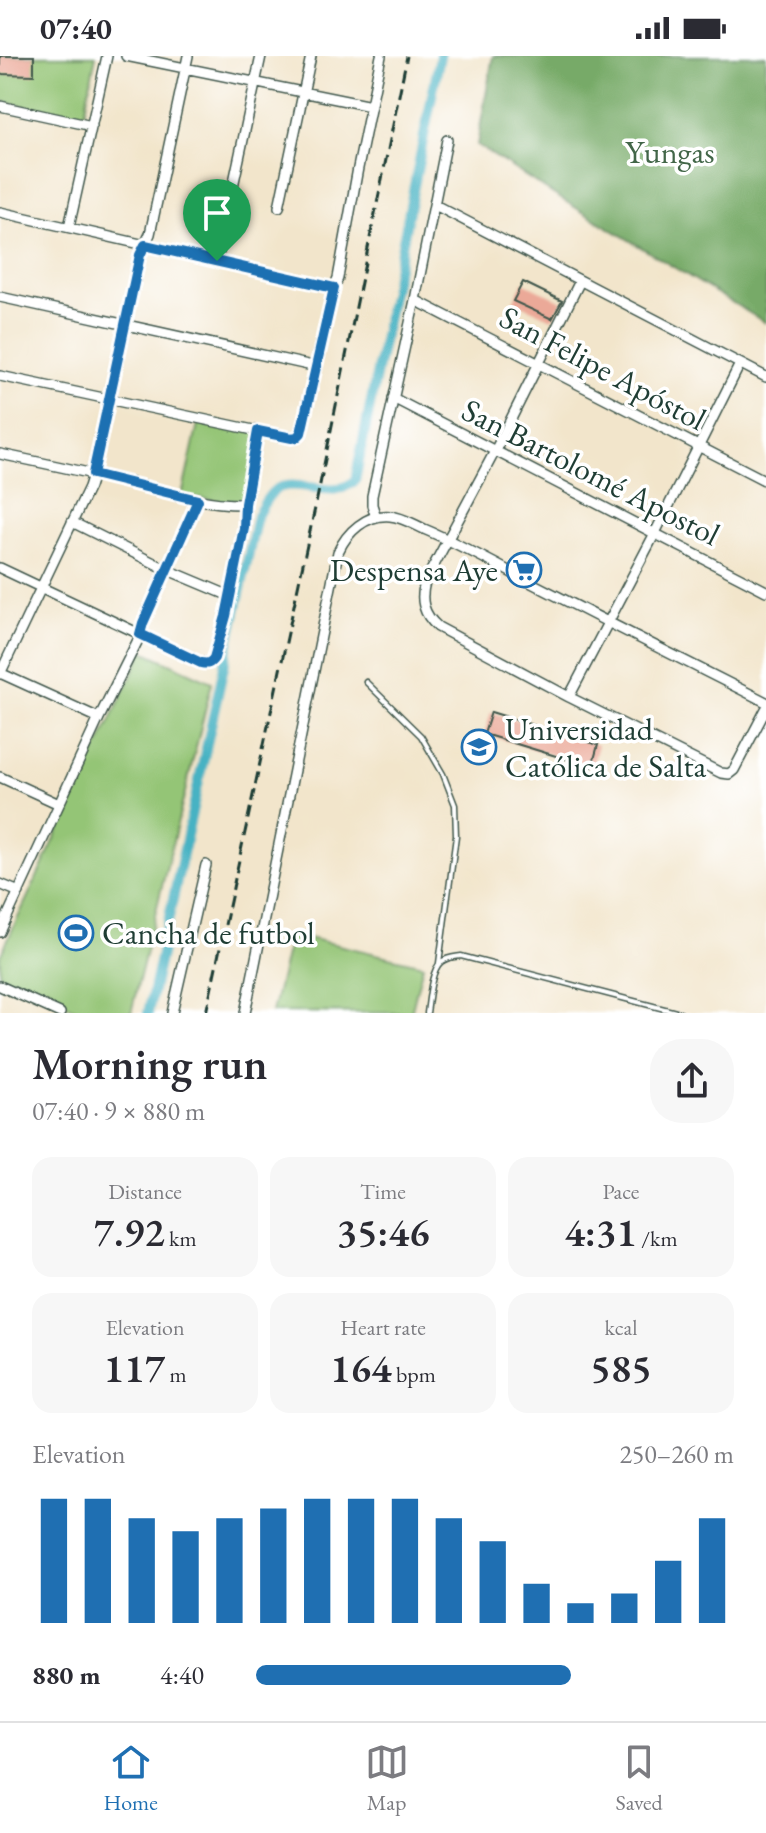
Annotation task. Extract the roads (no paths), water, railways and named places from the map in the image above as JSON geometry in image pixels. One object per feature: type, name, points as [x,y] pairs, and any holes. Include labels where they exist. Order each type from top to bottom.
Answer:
[{"type":"street","points":[[69,227],[107,56]]},
{"type":"street","points":[[126,56],[371,106]]},
{"type":"street","points":[[99,718],[0,673],[93,474],[140,255],[150,234],[188,56]]},
{"type":"street","points":[[217,261],[261,56]]},
{"type":"street","points":[[279,207],[311,56]]},
{"type":"street","points":[[0,376],[297,437],[301,433],[338,278],[381,56]]},
{"type":"street","points":[[0,106],[92,126]]},
{"type":"street","points":[[376,517],[372,496],[447,140]]},
{"type":"street","points":[[435,205],[766,377]]},
{"type":"street","points":[[3,212],[334,288]]},
{"type":"street","points":[[580,281],[425,582],[422,591],[424,610],[438,627],[721,773],[729,774],[734,770],[766,709]]},
{"type":"street","points":[[0,297],[317,367]]},
{"type":"street","name":"San Felipe Apóstol","points":[[415,300],[766,481]]},
{"type":"street","points":[[569,697],[740,364]]},
{"type":"street","name":"San Bartolomé Apostol","points":[[393,398],[766,591]]},
{"type":"street","points":[[0,568],[201,663],[212,662],[244,528],[245,504],[258,431]]},
{"type":"street","points":[[0,454],[198,500],[245,504]]},
{"type":"street","points":[[0,932],[140,634],[198,500]]},
{"type":"street","points":[[245,1013],[338,552],[352,530],[376,517],[399,518],[449,540],[766,702]]},
{"type":"street","points":[[72,522],[168,570],[230,596]]},
{"type":"street","points":[[0,777],[59,804]]},
{"type":"street","points":[[172,1013],[206,865]]},
{"type":"street","points":[[0,884],[19,892]]},
{"type":"street","points":[[0,986],[60,1013]]},
{"type":"street","points":[[29,1000],[31,1013]]},
{"type":"lane","points":[[366,682],[421,736],[443,774],[455,805],[456,836],[439,963],[427,1013]]},
{"type":"lane","points":[[439,963],[461,956],[680,1013]]},
{"type":"waterway","points":[[148,1013],[257,516],[270,495],[281,487],[337,489],[355,481],[440,56]]},
{"type":"railway","points":[[206,1013],[318,494],[407,56]]},
{"type":"place","name":"Despensa Aye","points":[[524,570]]},
{"type":"place","name":"Universidad Católica de Salta","points":[[479,747]]},
{"type":"place","name":"Cancha de futbol","points":[[76,933]]},
{"type":"park label","name":"Yungas","points":[[670,152]]}]
